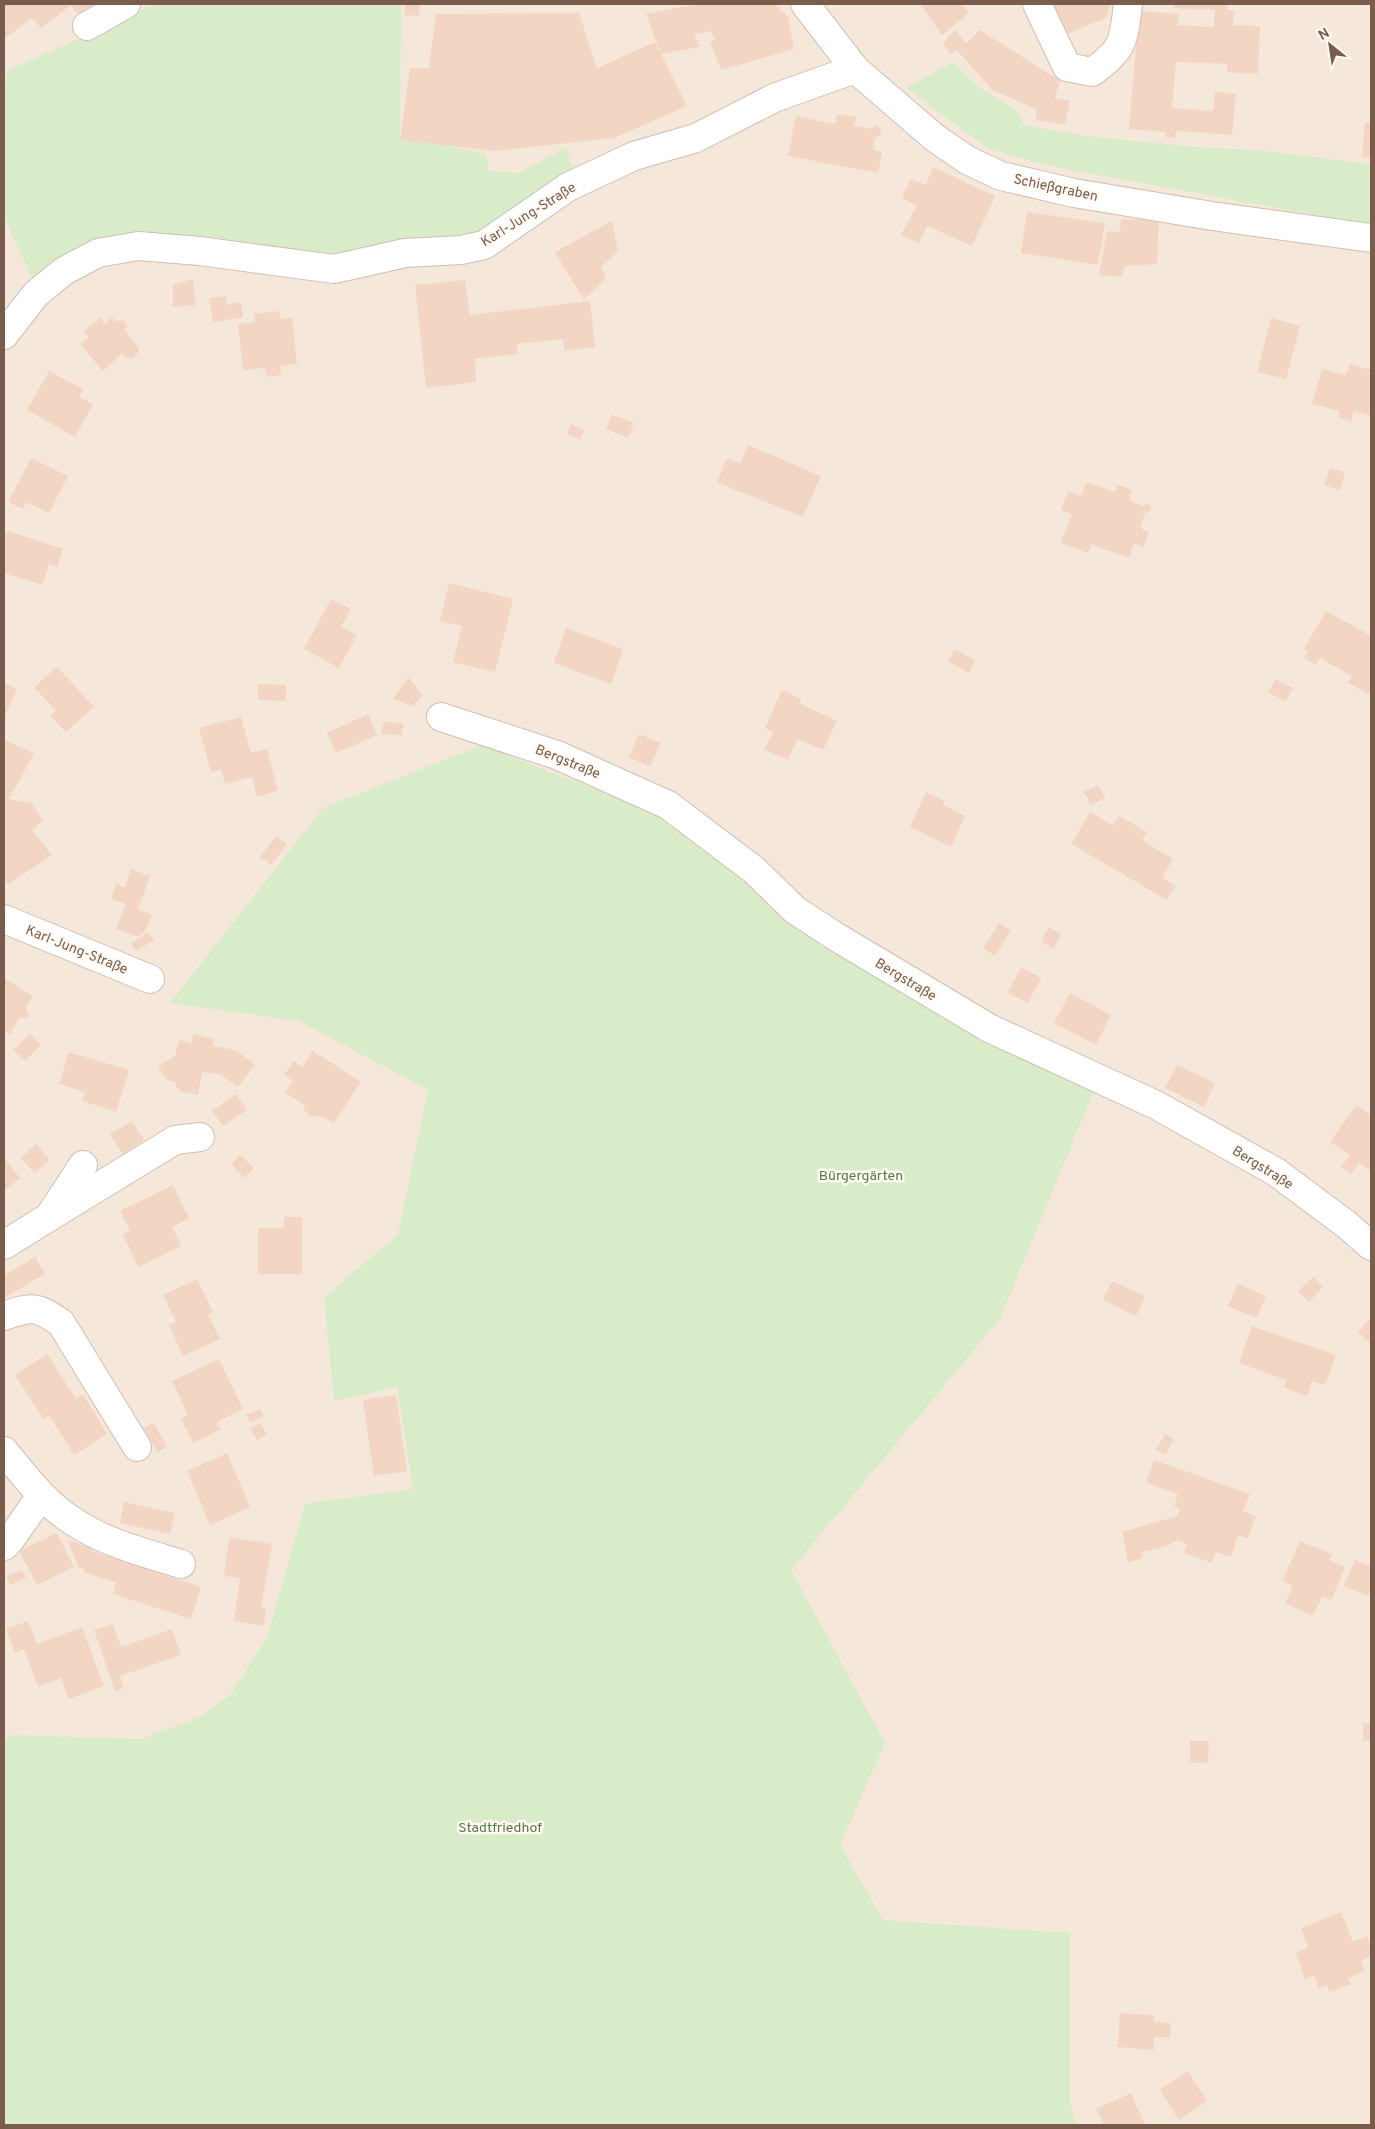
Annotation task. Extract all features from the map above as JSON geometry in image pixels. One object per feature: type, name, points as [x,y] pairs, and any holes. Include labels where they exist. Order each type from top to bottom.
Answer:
[{"type":"street","points":[[87,26],[126,4]]},
{"type":"street","name":"Schießgraben","points":[[805,4],[855,70],[935,138],[967,160],[1001,176],[1074,193],[1202,214],[1371,238]]},
{"type":"street","points":[[1037,4],[1067,67],[1092,72],[1112,58],[1124,40],[1128,4]]},
{"type":"street","name":"Karl-Jung-Straße","points":[[4,334],[36,294],[64,271],[98,253],[138,246],[200,251],[334,269],[404,253],[461,250],[484,244],[568,188],[626,160],[696,138],[774,98],[855,70]]},
{"type":"street","name":"Bergstraße","points":[[441,717],[557,755],[668,805],[754,870],[795,910],[851,946],[989,1028],[1156,1105],[1276,1172],[1347,1225],[1371,1246]]},
{"type":"street","name":"Karl-Jung-Straße","points":[[4,919],[150,979]]},
{"type":"street","points":[[4,1245],[175,1140],[200,1137]]},
{"type":"street","points":[[49,1217],[83,1165]]},
{"type":"street","points":[[4,1316],[22,1309],[43,1310],[61,1323],[137,1447]]},
{"type":"street","points":[[4,1451],[41,1496],[74,1522],[118,1544],[181,1564]]},
{"type":"street","points":[[4,1546],[41,1496]]},
{"type":"shaded area","points":[[4,4],[1371,4],[1371,2125],[4,2125]]},
{"type":"green space","points":[[156,4],[401,4],[400,136],[486,154],[489,171],[518,173],[566,148],[576,177],[480,240],[335,263],[98,242],[32,278],[4,216],[4,107],[7,71]]},
{"type":"green space","points":[[953,62],[977,86],[1015,109],[1024,125],[1086,136],[1184,146],[1267,151],[1371,164],[1371,223],[1326,217],[1054,167],[989,149],[906,88]]},
{"type":"green space","points":[[482,745],[668,818],[833,953],[1095,1088],[1000,1319],[791,1570],[885,1743],[840,1845],[883,1920],[1070,1933],[1070,2102],[1076,2125],[4,2125],[4,1740],[12,1735],[141,1739],[200,1717],[231,1694],[267,1638],[305,1504],[413,1489],[397,1387],[334,1401],[324,1298],[398,1234],[428,1090],[299,1021],[170,1003],[323,808]]},
{"type":"building","points":[[4,4],[98,4],[80,17],[71,5],[41,28],[32,18],[5,38]]},
{"type":"building","points":[[405,4],[420,4],[419,16],[405,15]]},
{"type":"building","points":[[697,4],[775,4],[788,17],[794,49],[721,70],[710,42],[715,40],[711,31],[694,34],[700,47],[661,54],[646,14]]},
{"type":"building","points":[[920,4],[961,4],[969,13],[942,35]]},
{"type":"building","points":[[1048,4],[1110,4],[1106,18],[1062,36]]},
{"type":"building","points":[[1174,4],[1227,4],[1227,10],[1234,11],[1233,25],[1260,26],[1258,74],[1227,72],[1227,64],[1176,62],[1172,108],[1213,111],[1215,92],[1236,94],[1232,135],[1176,131],[1175,138],[1165,137],[1166,132],[1129,129],[1139,11],[1179,14],[1178,25],[1214,27],[1215,10],[1173,8]]},
{"type":"building","points":[[579,13],[597,68],[655,42],[687,106],[614,138],[495,151],[400,140],[410,68],[429,68],[436,14]]},
{"type":"building","points":[[955,30],[966,43],[980,30],[1060,81],[1055,98],[1070,101],[1065,125],[1036,120],[1036,109],[992,90],[957,50],[951,55],[943,43]]},
{"type":"building","points":[[837,114],[856,117],[854,126],[870,129],[877,125],[882,134],[875,138],[873,150],[882,152],[878,173],[788,156],[796,116],[835,124]]},
{"type":"building","points":[[1365,122],[1371,123],[1371,158],[1362,157]]},
{"type":"building","points":[[933,167],[995,196],[972,246],[927,226],[919,243],[901,235],[917,205],[902,198],[911,179],[926,185]]},
{"type":"building","points":[[1027,212],[1105,223],[1098,265],[1021,253]]},
{"type":"building","points":[[1121,219],[1159,220],[1157,264],[1125,266],[1121,277],[1099,275],[1107,231],[1120,232]]},
{"type":"building","points":[[612,221],[618,251],[601,267],[606,278],[584,300],[555,252]]},
{"type":"building","points":[[193,279],[196,305],[173,307],[173,285]]},
{"type":"building","points":[[465,280],[470,315],[590,301],[595,347],[564,351],[563,339],[516,344],[518,354],[475,359],[476,382],[426,388],[415,285]]},
{"type":"building","points":[[226,296],[227,305],[241,302],[243,317],[213,322],[209,298]]},
{"type":"building","points":[[279,311],[280,319],[292,318],[297,364],[280,366],[281,373],[270,377],[266,374],[265,368],[243,370],[238,324],[255,322],[254,314]]},
{"type":"building","points":[[112,317],[116,322],[122,319],[127,325],[125,331],[139,348],[138,353],[132,359],[126,358],[122,354],[103,371],[80,344],[89,337],[84,331],[100,318],[105,324]]},
{"type":"building","points":[[1271,318],[1300,326],[1286,379],[1257,372]]},
{"type":"building","points":[[1350,364],[1371,370],[1371,416],[1354,411],[1351,422],[1338,417],[1339,411],[1312,404],[1322,369],[1346,375]]},
{"type":"building","points":[[49,371],[83,389],[79,397],[93,404],[75,437],[27,410]]},
{"type":"building","points":[[612,415],[634,423],[628,438],[606,429]]},
{"type":"building","points":[[571,424],[584,430],[580,440],[567,434]]},
{"type":"building","points":[[748,445],[821,476],[803,517],[717,482],[727,458],[740,463]]},
{"type":"building","points":[[31,458],[68,476],[49,513],[26,502],[23,509],[8,502]]},
{"type":"building","points":[[1330,468],[1345,472],[1340,490],[1324,485]]},
{"type":"building","points":[[1087,482],[1115,492],[1118,485],[1132,490],[1129,500],[1143,506],[1149,503],[1152,510],[1145,513],[1140,528],[1149,532],[1143,547],[1134,543],[1129,558],[1091,544],[1088,553],[1061,543],[1072,514],[1061,510],[1068,491],[1081,496]]},
{"type":"building","points":[[7,531],[63,549],[57,567],[49,564],[42,585],[4,573],[4,540]]},
{"type":"building","points":[[449,583],[513,599],[495,672],[453,662],[462,626],[440,621]]},
{"type":"building","points":[[331,599],[351,609],[341,627],[357,635],[339,668],[304,649]]},
{"type":"building","points":[[1326,611],[1371,636],[1371,689],[1368,694],[1348,683],[1352,676],[1320,658],[1316,665],[1304,658],[1308,652],[1304,649]]},
{"type":"building","points":[[566,628],[623,649],[611,684],[554,663]]},
{"type":"building","points":[[955,649],[975,660],[969,673],[948,661]]},
{"type":"building","points":[[57,667],[94,707],[66,732],[50,715],[56,711],[34,687]]},
{"type":"building","points":[[408,677],[423,696],[412,706],[393,699]]},
{"type":"building","points":[[1276,679],[1293,688],[1286,702],[1268,692]]},
{"type":"building","points":[[4,683],[17,689],[4,718]]},
{"type":"building","points":[[258,684],[286,685],[286,701],[258,700]]},
{"type":"building","points":[[782,690],[801,699],[799,703],[837,721],[823,750],[797,739],[788,760],[764,750],[773,732],[765,728]]},
{"type":"building","points":[[368,714],[377,735],[336,753],[327,733]]},
{"type":"building","points":[[241,717],[251,753],[267,749],[278,791],[257,797],[252,777],[225,784],[221,770],[211,772],[199,728]]},
{"type":"building","points":[[383,722],[403,723],[402,735],[382,734]]},
{"type":"building","points":[[639,734],[661,743],[650,767],[629,757]]},
{"type":"building","points":[[4,740],[34,753],[9,799],[31,803],[43,820],[32,830],[52,855],[8,884],[4,879]]},
{"type":"building","points":[[1098,785],[1105,798],[1091,805],[1084,792]]},
{"type":"building","points":[[926,792],[945,801],[943,805],[965,816],[951,847],[910,827]]},
{"type":"building","points":[[1090,812],[1113,826],[1119,816],[1147,832],[1142,840],[1173,859],[1162,878],[1176,886],[1167,900],[1071,844]]},
{"type":"building","points":[[276,836],[287,844],[271,865],[260,857]]},
{"type":"building","points":[[131,869],[150,876],[138,909],[152,915],[146,930],[138,937],[116,929],[126,904],[111,899],[116,884],[125,887]]},
{"type":"building","points":[[999,923],[1011,930],[995,956],[983,948]]},
{"type":"building","points":[[1049,927],[1061,934],[1054,949],[1041,942]]},
{"type":"building","points":[[148,932],[154,940],[136,951],[131,944]]},
{"type":"building","points":[[1021,967],[1041,978],[1028,1003],[1008,993]]},
{"type":"building","points":[[4,978],[33,996],[26,1007],[29,1017],[19,1018],[10,1034],[4,1030]]},
{"type":"building","points":[[1070,993],[1111,1015],[1096,1045],[1054,1023]]},
{"type":"building","points":[[30,1034],[41,1045],[25,1061],[13,1050]]},
{"type":"building","points":[[193,1034],[214,1039],[213,1046],[236,1050],[255,1065],[238,1087],[219,1074],[202,1072],[198,1095],[179,1091],[174,1081],[167,1080],[158,1066],[175,1056],[179,1040],[192,1043]]},
{"type":"building","points":[[313,1051],[361,1082],[334,1123],[323,1117],[311,1116],[305,1111],[303,1104],[285,1092],[293,1081],[284,1075],[294,1061],[302,1067]]},
{"type":"building","points":[[69,1052],[129,1070],[116,1112],[82,1101],[85,1092],[59,1084]]},
{"type":"building","points":[[1177,1065],[1215,1083],[1204,1107],[1165,1088]]},
{"type":"building","points":[[236,1094],[247,1110],[223,1126],[212,1111]]},
{"type":"building","points":[[1356,1105],[1371,1115],[1371,1171],[1359,1163],[1351,1174],[1341,1167],[1350,1155],[1330,1142]]},
{"type":"building","points":[[132,1121],[144,1140],[123,1154],[110,1134]]},
{"type":"building","points":[[36,1144],[50,1160],[35,1173],[21,1158]]},
{"type":"building","points":[[240,1155],[254,1168],[245,1178],[231,1165]]},
{"type":"building","points":[[4,1158],[20,1178],[4,1191]]},
{"type":"building","points":[[173,1185],[189,1219],[172,1227],[181,1246],[138,1267],[123,1235],[130,1231],[120,1211]]},
{"type":"building","points":[[284,1217],[302,1217],[302,1274],[258,1274],[258,1228],[284,1228]]},
{"type":"building","points":[[35,1257],[45,1274],[4,1298],[4,1275]]},
{"type":"building","points":[[1313,1277],[1323,1287],[1309,1302],[1298,1291]]},
{"type":"building","points":[[197,1279],[213,1312],[208,1314],[220,1339],[183,1356],[169,1325],[176,1322],[163,1295]]},
{"type":"building","points":[[1112,1281],[1145,1296],[1136,1316],[1103,1300]]},
{"type":"building","points":[[1238,1284],[1266,1296],[1256,1318],[1228,1306]]},
{"type":"building","points":[[1371,1317],[1371,1344],[1358,1332]]},
{"type":"building","points":[[1252,1326],[1336,1355],[1325,1385],[1312,1381],[1307,1396],[1284,1388],[1286,1380],[1239,1363]]},
{"type":"building","points":[[47,1354],[76,1399],[83,1394],[107,1434],[74,1455],[49,1415],[44,1419],[15,1375]]},
{"type":"building","points":[[219,1359],[243,1409],[217,1422],[221,1429],[193,1443],[181,1418],[188,1415],[172,1381]]},
{"type":"building","points":[[396,1395],[407,1471],[374,1476],[363,1400]]},
{"type":"building","points":[[260,1409],[264,1416],[250,1423],[246,1415]]},
{"type":"building","points":[[154,1423],[167,1447],[157,1452],[144,1428]]},
{"type":"building","points":[[260,1423],[267,1434],[257,1440],[250,1428]]},
{"type":"building","points":[[1165,1434],[1174,1439],[1165,1455],[1156,1450]]},
{"type":"building","points":[[227,1453],[250,1507],[210,1525],[187,1471]]},
{"type":"building","points":[[1154,1460],[1250,1494],[1243,1511],[1256,1516],[1248,1538],[1238,1535],[1231,1557],[1216,1552],[1212,1563],[1184,1553],[1187,1544],[1177,1540],[1168,1546],[1142,1552],[1143,1558],[1128,1562],[1122,1532],[1177,1516],[1180,1508],[1174,1506],[1178,1494],[1146,1483]]},
{"type":"building","points":[[124,1502],[175,1513],[170,1534],[120,1523]]},
{"type":"building","points":[[57,1533],[74,1567],[37,1585],[19,1551]]},
{"type":"building","points":[[229,1537],[272,1544],[261,1608],[266,1609],[264,1626],[234,1621],[240,1578],[224,1576]]},
{"type":"building","points":[[67,1540],[92,1548],[91,1551],[201,1587],[191,1619],[113,1594],[116,1583],[84,1572],[85,1569],[79,1568]]},
{"type":"building","points":[[1300,1541],[1332,1554],[1329,1560],[1345,1567],[1331,1600],[1322,1596],[1313,1616],[1285,1603],[1293,1586],[1282,1581]]},
{"type":"building","points":[[1355,1560],[1371,1566],[1371,1588],[1368,1596],[1344,1586]]},
{"type":"building","points":[[22,1570],[26,1578],[10,1585],[6,1576]]},
{"type":"building","points":[[28,1621],[37,1644],[82,1627],[104,1686],[69,1699],[61,1678],[38,1687],[24,1649],[15,1653],[6,1629]]},
{"type":"building","points":[[113,1624],[121,1647],[172,1629],[181,1655],[120,1676],[124,1688],[115,1691],[94,1630]]},
{"type":"building","points":[[1363,1723],[1371,1723],[1371,1741],[1363,1741]]},
{"type":"building","points":[[1190,1741],[1209,1741],[1208,1763],[1190,1762]]},
{"type":"building","points":[[1341,1912],[1353,1942],[1367,1936],[1371,1947],[1371,1956],[1361,1961],[1365,1971],[1348,1978],[1351,1984],[1329,1992],[1327,1985],[1319,1989],[1314,1975],[1305,1979],[1296,1953],[1308,1948],[1301,1928]]},
{"type":"building","points":[[1120,2013],[1154,2015],[1154,2022],[1171,2023],[1170,2038],[1154,2037],[1154,2050],[1118,2047]]},
{"type":"building","points":[[1188,2071],[1207,2101],[1179,2120],[1160,2090]]},
{"type":"building","points":[[1131,2093],[1145,2125],[1104,2125],[1096,2109]]},
{"type":"park label","name":"Bürgergärten","points":[[861,1175]]},
{"type":"park label","name":"Stadtfriedhof","points":[[500,1827]]}]
